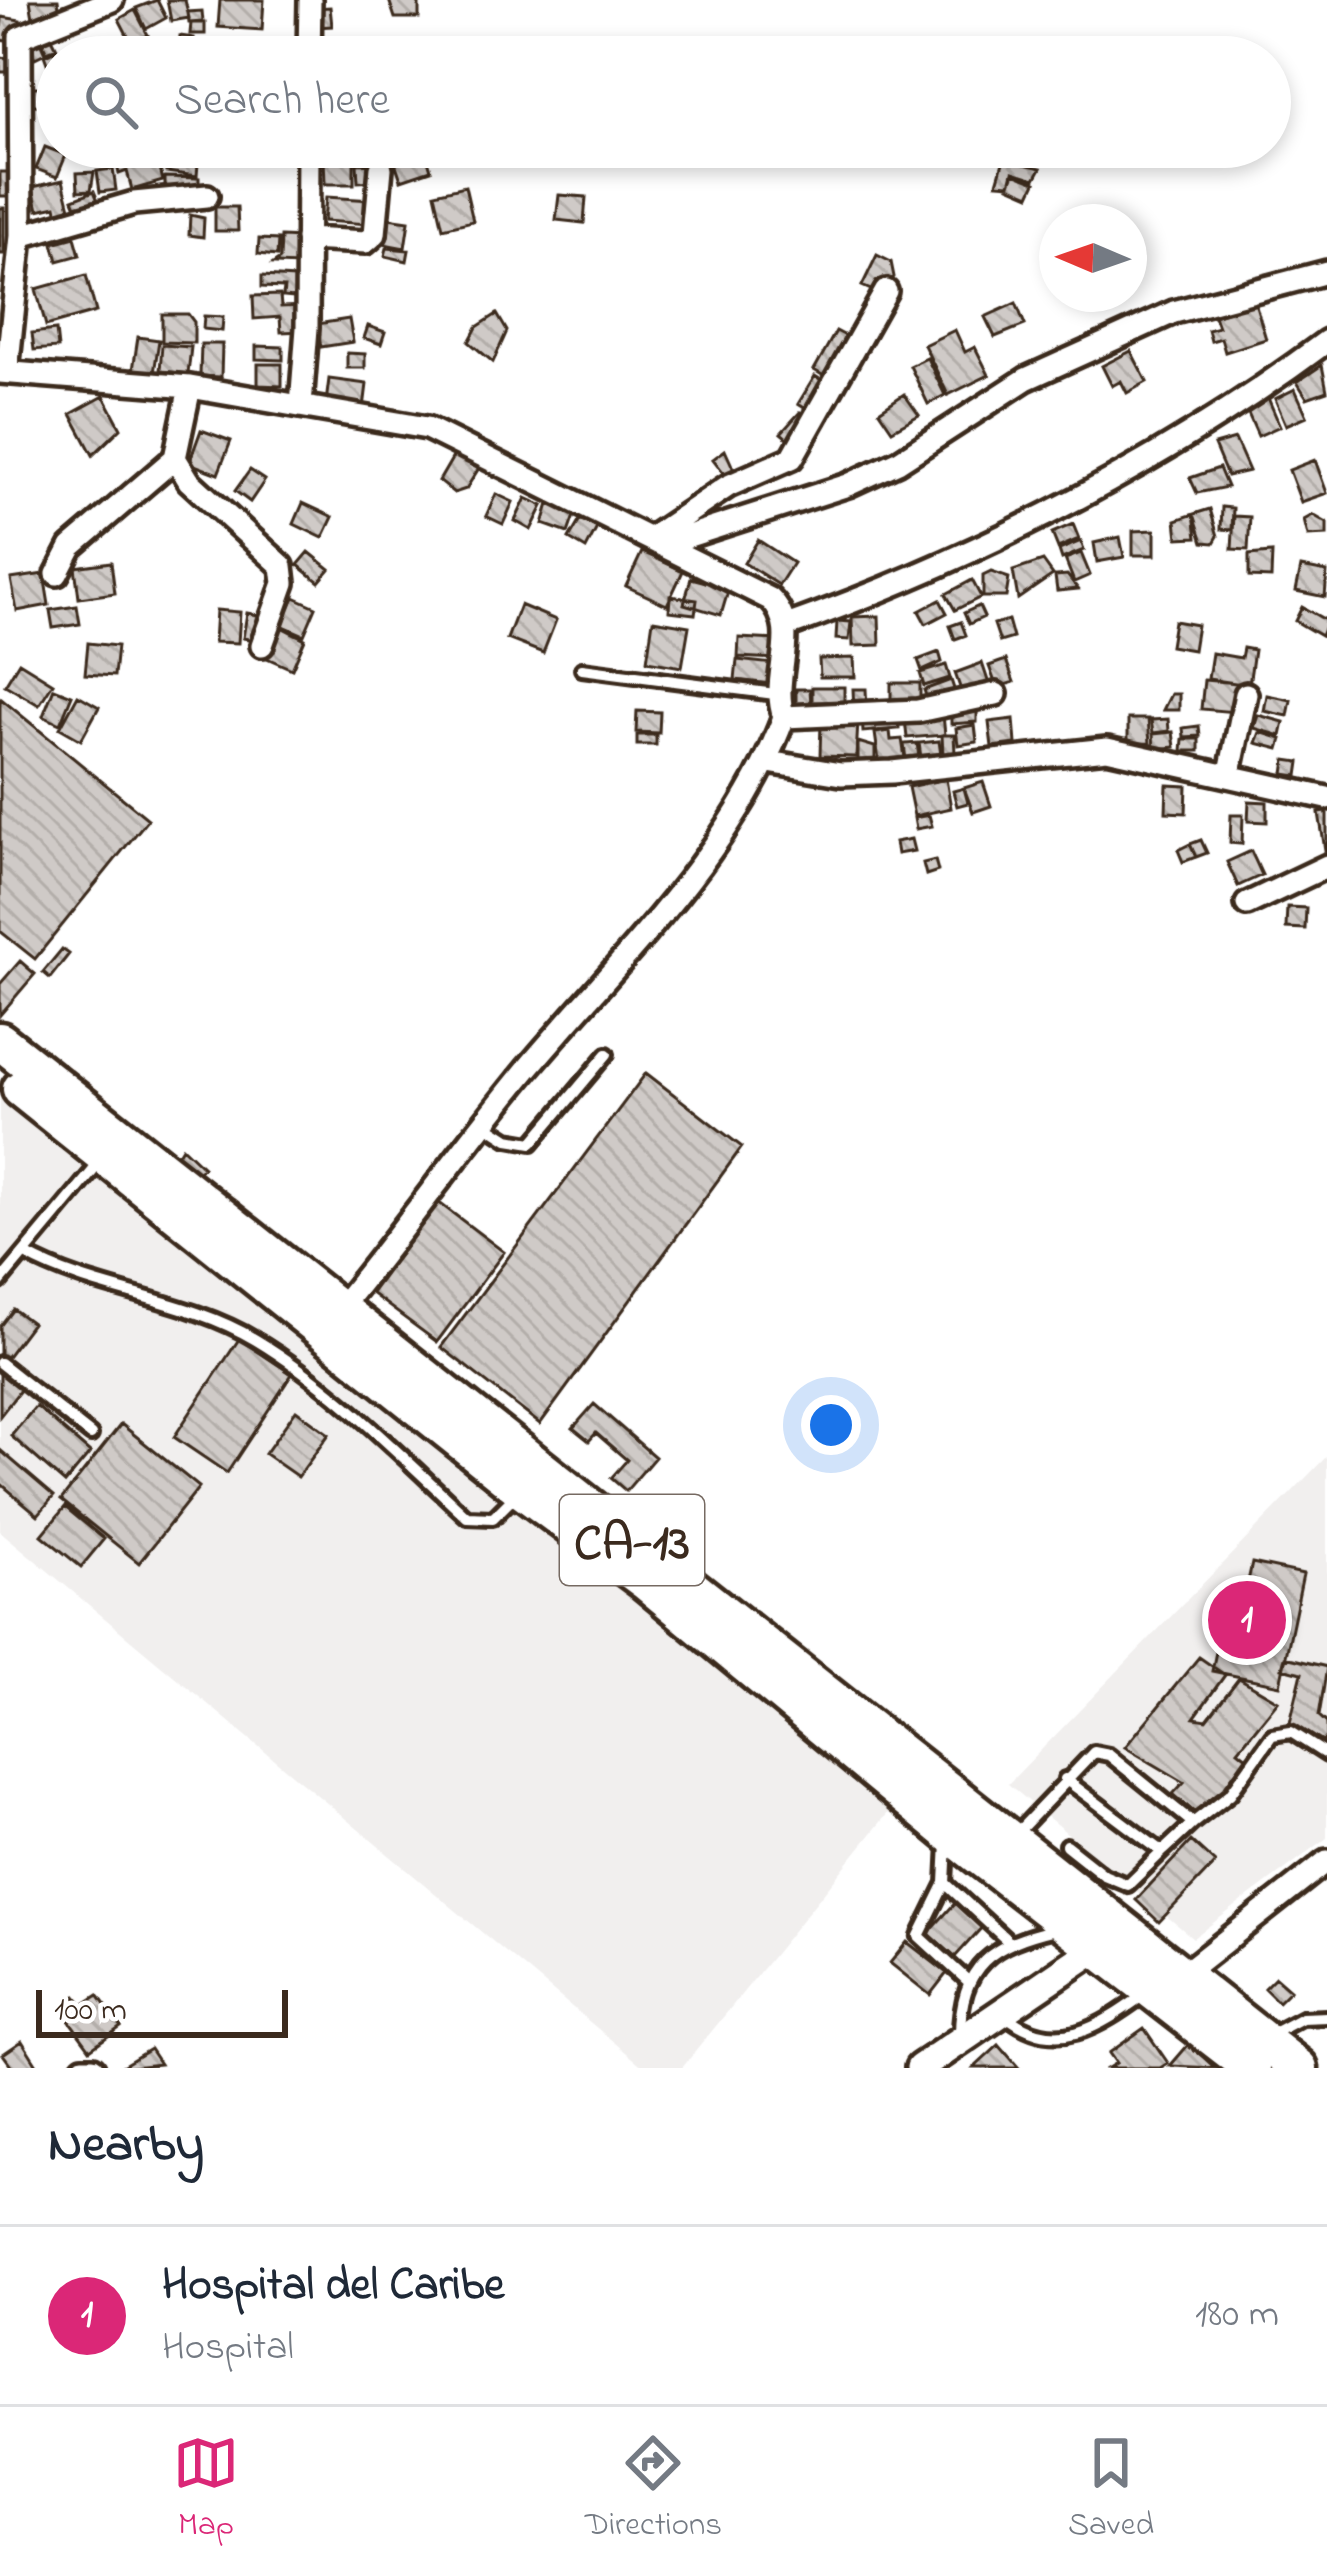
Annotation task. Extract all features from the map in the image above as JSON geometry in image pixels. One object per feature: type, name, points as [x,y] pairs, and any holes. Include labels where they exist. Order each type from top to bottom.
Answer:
[{"type":"highway","name":"CA-13","points":[[0,1041],[330,1319],[522,1490],[645,1581],[1067,1926],[1109,1940]]},
{"type":"highway","name":"CA-13","points":[[0,1071],[104,1157],[330,1319],[1011,1840],[1109,1940],[1257,2054],[1299,2068]]},
{"type":"main road","points":[[920,2068],[1005,2015],[1109,1940]]},
{"type":"street","points":[[112,0],[20,37],[21,236],[3,372],[190,387],[428,428],[770,599],[787,626],[776,694],[784,717],[768,762],[735,820],[482,1123],[330,1319]]},
{"type":"street","points":[[309,36],[310,0]]},
{"type":"street","points":[[301,405],[308,168]]},
{"type":"street","points":[[308,239],[366,242],[375,234],[382,168]]},
{"type":"street","points":[[21,236],[134,203],[207,196]]},
{"type":"street","points":[[658,541],[848,485],[898,462],[1026,379],[1174,312],[1327,272]]},
{"type":"street","points":[[658,541],[728,486],[792,458],[886,291]]},
{"type":"street","points":[[787,626],[946,564],[1079,499],[1327,343]]},
{"type":"street","points":[[57,574],[71,547],[175,458],[190,387]]},
{"type":"street","points":[[175,458],[189,481],[282,566],[284,583],[262,645]]},
{"type":"street","points":[[784,717],[918,711],[996,694]]},
{"type":"street","points":[[1230,772],[1246,694]]},
{"type":"street","points":[[768,762],[841,774],[892,772],[1108,748],[1230,772],[1327,798]]},
{"type":"street","points":[[1247,904],[1327,866]]},
{"type":"street","points":[[1166,1983],[1327,1862]]},
{"type":"street","points":[[83,2068],[93,2068]]},
{"type":"lane","points":[[582,669],[776,694]]},
{"type":"lane","points":[[482,1123],[508,1138],[532,1143],[607,1054]]},
{"type":"lane","points":[[3,1274],[104,1157]]},
{"type":"lane","points":[[25,1254],[60,1274],[200,1314],[256,1340],[370,1427],[467,1517],[494,1518],[522,1490]]},
{"type":"lane","points":[[0,1363],[91,1435]]},
{"type":"lane","points":[[1066,1845],[1104,1875],[1128,1885],[1193,1822],[1230,1794],[1272,1735],[1291,1732],[1327,1755]]},
{"type":"lane","points":[[1011,1840],[1083,1758],[1094,1752],[1109,1755],[1193,1822]]},
{"type":"lane","points":[[1065,1779],[1164,1850]]},
{"type":"lane","points":[[949,1833],[945,1883],[919,1936],[969,1982]]},
{"type":"lane","points":[[945,1883],[1009,1942]]},
{"type":"lane","points":[[959,2044],[969,1982],[997,1947],[1067,1926]]},
{"type":"lane","points":[[1005,2015],[1020,2027],[1058,2039],[1106,2023],[1166,1983]]},
{"type":"lane","points":[[1257,2054],[1302,2018],[1327,2017]]},
{"type":"shaded area","points":[[0,1090],[897,1802],[682,2068],[645,2068],[0,1531]]},
{"type":"shaded area","points":[[1327,1456],[1327,1838],[1193,1938],[1008,1784]]},
{"type":"building","points":[[30,0],[58,0],[60,14],[33,18]]},
{"type":"building","points":[[157,0],[166,18],[146,29],[136,8]]},
{"type":"building","points":[[167,0],[185,0],[189,18],[171,21]]},
{"type":"building","points":[[220,0],[264,0],[262,30],[218,27]]},
{"type":"building","points":[[389,0],[419,0],[419,18],[395,18]]},
{"type":"building","points":[[330,7],[332,26],[316,27],[315,8]]},
{"type":"building","points":[[135,10],[148,35],[128,36],[119,19]]},
{"type":"building","points":[[202,11],[203,22],[189,23],[188,12]]},
{"type":"building","points":[[2,17],[20,20],[17,43],[0,40]]},
{"type":"building","points":[[191,23],[205,23],[205,34],[190,34]]},
{"type":"building","points":[[0,57],[11,58],[10,72],[0,72]]},
{"type":"building","points":[[25,86],[36,87],[36,105],[23,104]]},
{"type":"building","points":[[36,168],[61,168],[57,177]]},
{"type":"building","points":[[118,168],[160,168],[163,181],[132,190],[127,171],[119,174]]},
{"type":"building","points":[[167,168],[198,168],[197,176],[166,172]]},
{"type":"building","points":[[324,168],[354,168],[354,184],[325,184]]},
{"type":"building","points":[[357,168],[375,168],[376,181],[358,182]]},
{"type":"building","points":[[397,168],[430,168],[431,170],[401,180]]},
{"type":"building","points":[[1001,168],[1041,168],[1035,179],[1013,172],[1010,184],[997,183]]},
{"type":"building","points":[[113,169],[116,190],[100,192],[97,171]]},
{"type":"building","points":[[0,172],[11,172],[10,196],[0,196]]},
{"type":"building","points":[[94,172],[91,190],[78,191],[77,173]]},
{"type":"building","points":[[1014,173],[1036,182],[1030,195],[1009,186]]},
{"type":"building","points":[[165,177],[199,178],[199,190],[165,189]]},
{"type":"building","points":[[63,180],[71,212],[58,215],[56,206],[38,210],[33,187]]},
{"type":"building","points":[[465,186],[473,221],[443,228],[435,193]]},
{"type":"building","points":[[94,191],[101,208],[80,216],[73,199]]},
{"type":"building","points":[[559,195],[586,197],[584,223],[556,220]]},
{"type":"building","points":[[326,197],[371,200],[369,224],[324,221]]},
{"type":"building","points":[[215,207],[237,207],[238,231],[215,231]]},
{"type":"building","points":[[0,208],[4,208],[4,254],[0,254]]},
{"type":"building","points":[[190,215],[204,218],[203,237],[189,235]]},
{"type":"building","points":[[388,218],[409,221],[405,248],[384,244]]},
{"type":"building","points":[[75,237],[80,255],[58,261],[53,243]]},
{"type":"building","points":[[281,237],[301,238],[300,265],[273,264],[280,259]]},
{"type":"building","points":[[259,239],[278,240],[277,256],[258,254]]},
{"type":"building","points":[[387,248],[409,250],[407,261],[385,256]]},
{"type":"building","points":[[877,255],[891,262],[894,277],[880,294],[862,286]]},
{"type":"building","points":[[86,275],[96,312],[46,326],[36,289]]},
{"type":"building","points":[[262,276],[295,278],[295,298],[283,297],[284,288],[262,287]]},
{"type":"building","points":[[280,295],[281,307],[304,306],[305,331],[281,332],[280,317],[254,319],[253,296]]},
{"type":"building","points":[[1255,302],[1266,339],[1225,352],[1221,338],[1211,341],[1208,330],[1218,327],[1214,316]]},
{"type":"building","points":[[1016,303],[1025,325],[995,337],[985,317]]},
{"type":"building","points":[[162,314],[188,314],[194,322],[194,343],[162,342]]},
{"type":"building","points":[[497,314],[507,331],[493,362],[469,342],[477,327]]},
{"type":"building","points":[[204,316],[223,317],[222,331],[203,329]]},
{"type":"building","points":[[349,319],[353,342],[321,347],[317,324]]},
{"type":"building","points":[[368,326],[385,332],[381,344],[364,338]]},
{"type":"building","points":[[56,330],[58,348],[34,350],[32,333]]},
{"type":"building","points":[[955,330],[965,352],[975,347],[989,375],[948,395],[924,345]]},
{"type":"building","points":[[836,331],[855,341],[832,381],[814,370]]},
{"type":"building","points":[[138,337],[159,340],[154,373],[133,370]]},
{"type":"building","points":[[201,344],[222,344],[221,377],[200,376]]},
{"type":"building","points":[[162,345],[191,347],[188,374],[160,371]]},
{"type":"building","points":[[256,346],[283,347],[283,360],[256,359]]},
{"type":"building","points":[[1131,351],[1147,382],[1127,393],[1121,381],[1112,386],[1102,366]]},
{"type":"building","points":[[347,353],[365,354],[365,368],[347,368]]},
{"type":"building","points":[[927,358],[945,395],[928,404],[910,366]]},
{"type":"building","points":[[258,364],[282,364],[282,386],[258,385]]},
{"type":"building","points":[[1322,365],[1327,391],[1307,398],[1297,382]]},
{"type":"building","points":[[815,376],[831,386],[811,412],[798,404]]},
{"type":"building","points":[[329,379],[367,384],[364,408],[326,403]]},
{"type":"building","points":[[1295,389],[1307,416],[1286,425],[1275,399]]},
{"type":"building","points":[[904,394],[919,415],[892,430],[879,411]]},
{"type":"building","points":[[104,396],[121,428],[93,455],[71,414]]},
{"type":"building","points":[[1268,398],[1280,426],[1258,436],[1246,409]]},
{"type":"building","points":[[800,412],[807,418],[788,439],[781,433]]},
{"type":"building","points":[[201,430],[231,441],[218,474],[189,463]]},
{"type":"building","points":[[1235,439],[1249,471],[1227,476],[1214,445]]},
{"type":"building","points":[[457,450],[482,463],[466,489],[454,493],[439,481]]},
{"type":"building","points":[[725,450],[734,470],[726,476],[713,459]]},
{"type":"building","points":[[1315,460],[1327,493],[1301,502],[1289,470]]},
{"type":"building","points":[[1219,468],[1227,487],[1197,493],[1190,478]]},
{"type":"building","points":[[250,470],[265,480],[250,502],[235,491]]},
{"type":"building","points":[[496,494],[513,502],[503,524],[486,516]]},
{"type":"building","points":[[526,498],[543,506],[531,530],[515,521]]},
{"type":"building","points":[[303,503],[333,517],[323,538],[294,524]]},
{"type":"building","points":[[549,504],[575,513],[568,533],[543,524]]},
{"type":"building","points":[[1222,507],[1233,508],[1232,530],[1221,529]]},
{"type":"building","points":[[1210,509],[1218,536],[1214,543],[1203,542],[1194,514]]},
{"type":"building","points":[[1194,514],[1197,537],[1178,538],[1176,520]]},
{"type":"building","points":[[583,515],[599,524],[586,549],[569,539]]},
{"type":"building","points":[[1313,515],[1327,523],[1327,535],[1308,536],[1304,520]]},
{"type":"building","points":[[1234,516],[1250,517],[1248,550],[1232,549]]},
{"type":"building","points":[[1073,524],[1079,539],[1058,548],[1052,533]]},
{"type":"building","points":[[1155,530],[1155,555],[1133,555],[1133,531]]},
{"type":"building","points":[[1120,537],[1124,557],[1097,562],[1094,543]]},
{"type":"building","points":[[758,540],[793,563],[779,585],[744,563]]},
{"type":"building","points":[[1081,541],[1084,550],[1062,559],[1059,550]]},
{"type":"building","points":[[309,552],[330,569],[319,582],[298,565]]},
{"type":"building","points":[[642,552],[683,571],[667,605],[626,586]]},
{"type":"building","points":[[1081,553],[1090,575],[1074,582],[1065,559]]},
{"type":"building","points":[[1272,553],[1271,578],[1249,577],[1249,555]]},
{"type":"building","points":[[1043,561],[1053,575],[1018,599],[1013,571]]},
{"type":"building","points":[[111,562],[115,593],[79,598],[75,567]]},
{"type":"building","points":[[1301,567],[1327,572],[1325,597],[1296,591]]},
{"type":"building","points":[[991,572],[1009,578],[1006,597],[983,597],[983,576]]},
{"type":"building","points":[[44,574],[49,605],[17,611],[11,579]]},
{"type":"building","points":[[1067,575],[1078,589],[1057,591],[1055,576]]},
{"type":"building","points":[[691,578],[729,588],[721,615],[684,604]]},
{"type":"building","points":[[972,580],[981,597],[955,610],[946,594]]},
{"type":"building","points":[[670,596],[697,600],[695,614],[669,611]]},
{"type":"building","points":[[294,597],[316,607],[304,635],[281,625]]},
{"type":"building","points":[[940,600],[947,613],[926,624],[919,611]]},
{"type":"building","points":[[520,605],[556,620],[543,653],[507,639]]},
{"type":"building","points":[[77,606],[80,624],[53,628],[50,610]]},
{"type":"building","points":[[979,606],[984,617],[969,624],[964,613]]},
{"type":"building","points":[[1302,607],[1327,621],[1321,636],[1295,621]]},
{"type":"building","points":[[216,610],[240,612],[238,643],[214,642]]},
{"type":"building","points":[[247,613],[264,616],[260,641],[243,638]]},
{"type":"building","points":[[879,616],[880,645],[853,646],[852,617]]},
{"type":"building","points":[[653,620],[689,626],[682,667],[647,661]]},
{"type":"building","points":[[1008,620],[1013,638],[1000,642],[994,624]]},
{"type":"building","points":[[837,621],[851,622],[849,640],[836,639]]},
{"type":"building","points":[[1174,621],[1197,625],[1193,650],[1170,646]]},
{"type":"building","points":[[961,622],[966,635],[955,639],[950,626]]},
{"type":"building","points":[[281,627],[305,639],[292,669],[267,658]]},
{"type":"building","points":[[739,638],[778,640],[777,659],[738,657]]},
{"type":"building","points":[[88,643],[117,646],[114,676],[85,674]]},
{"type":"building","points":[[1243,648],[1254,650],[1249,685],[1208,679],[1212,653],[1241,658]]},
{"type":"building","points":[[939,652],[942,662],[922,671],[918,660]]},
{"type":"building","points":[[854,658],[855,677],[820,677],[819,659]]},
{"type":"building","points":[[737,660],[774,664],[772,684],[735,680]]},
{"type":"building","points":[[1006,660],[1014,682],[997,688],[989,666]]},
{"type":"building","points":[[19,662],[53,683],[39,705],[5,685]]},
{"type":"building","points":[[982,663],[990,687],[963,696],[955,673]]},
{"type":"building","points":[[946,665],[950,678],[924,686],[920,673]]},
{"type":"building","points":[[951,680],[956,695],[929,705],[924,690]]},
{"type":"building","points":[[1204,680],[1238,683],[1235,712],[1201,709]]},
{"type":"building","points":[[891,683],[920,683],[920,703],[891,703]]},
{"type":"building","points":[[812,687],[844,687],[844,714],[829,714],[828,702],[812,702]]},
{"type":"building","points":[[54,688],[72,695],[60,724],[43,716]]},
{"type":"building","points":[[796,689],[810,689],[811,705],[796,716]]},
{"type":"building","points":[[853,689],[866,689],[867,710],[854,710]]},
{"type":"building","points":[[1171,694],[1179,694],[1179,710],[1163,710]]},
{"type":"building","points":[[78,695],[99,707],[81,740],[60,728]]},
{"type":"building","points":[[1267,695],[1291,700],[1288,716],[1264,711]]},
{"type":"building","points":[[0,698],[148,819],[35,959],[0,931]]},
{"type":"building","points":[[637,711],[660,712],[659,733],[636,732]]},
{"type":"building","points":[[977,711],[977,722],[951,724],[951,713]]},
{"type":"building","points":[[898,714],[899,729],[863,732],[862,717]]},
{"type":"building","points":[[943,715],[945,735],[907,738],[905,719]]},
{"type":"building","points":[[1258,715],[1284,722],[1281,736],[1254,728]]},
{"type":"building","points":[[1014,719],[1016,744],[992,747],[989,722]]},
{"type":"building","points":[[1128,719],[1148,719],[1150,743],[1128,744]]},
{"type":"building","points":[[1168,719],[1169,731],[1153,733],[1151,720]]},
{"type":"building","points":[[821,721],[858,722],[856,757],[820,756]]},
{"type":"building","points":[[975,725],[977,742],[958,745],[956,728]]},
{"type":"building","points":[[1199,726],[1200,736],[1184,737],[1183,728]]},
{"type":"building","points":[[890,731],[891,740],[902,739],[905,758],[879,761],[875,733]]},
{"type":"building","points":[[1173,732],[1175,747],[1154,749],[1153,734]]},
{"type":"building","points":[[1260,732],[1282,739],[1279,749],[1256,743]]},
{"type":"building","points":[[637,735],[656,735],[656,745],[637,745]]},
{"type":"building","points":[[942,735],[954,735],[955,753],[943,754]]},
{"type":"building","points":[[1183,739],[1199,739],[1199,751],[1182,751]]},
{"type":"building","points":[[939,741],[941,755],[921,758],[919,743]]},
{"type":"building","points":[[858,742],[875,747],[875,763],[858,763]]},
{"type":"building","points":[[917,743],[919,758],[906,760],[904,744]]},
{"type":"building","points":[[1286,760],[1300,762],[1298,776],[1284,774]]},
{"type":"building","points":[[946,779],[951,808],[914,816],[908,787]]},
{"type":"building","points":[[983,782],[991,806],[973,812],[964,788]]},
{"type":"building","points":[[1167,785],[1187,786],[1186,813],[1166,812]]},
{"type":"building","points":[[964,788],[968,803],[957,806],[953,791]]},
{"type":"building","points":[[1249,801],[1267,802],[1267,822],[1248,821]]},
{"type":"building","points":[[1327,812],[1327,850],[1325,850],[1319,813]]},
{"type":"building","points":[[929,815],[932,826],[916,829],[914,818]]},
{"type":"building","points":[[1231,815],[1243,815],[1242,844],[1230,843]]},
{"type":"building","points":[[911,839],[914,851],[897,854],[895,842]]},
{"type":"building","points":[[1201,840],[1207,853],[1196,857],[1190,844]]},
{"type":"building","points":[[1190,844],[1196,857],[1183,862],[1178,850]]},
{"type":"building","points":[[1251,851],[1262,875],[1238,886],[1227,862]]},
{"type":"building","points":[[935,860],[938,871],[926,875],[923,863]]},
{"type":"building","points":[[1287,907],[1306,908],[1305,929],[1286,928]]},
{"type":"building","points":[[62,949],[69,954],[50,978],[43,972]]},
{"type":"building","points":[[20,961],[35,974],[0,1015],[0,984]]},
{"type":"building","points":[[646,1073],[742,1147],[540,1424],[441,1347]]},
{"type":"building","points":[[182,1147],[203,1167],[194,1176],[174,1160]]},
{"type":"building","points":[[438,1202],[504,1252],[437,1342],[371,1293]]},
{"type":"building","points":[[13,1309],[32,1323],[5,1359],[0,1354],[0,1326]]},
{"type":"building","points":[[239,1339],[292,1374],[227,1473],[174,1437]]},
{"type":"building","points":[[0,1372],[21,1389],[0,1416]]},
{"type":"building","points":[[594,1404],[655,1457],[626,1491],[611,1478],[627,1460],[596,1433],[589,1441],[573,1428]]},
{"type":"building","points":[[36,1406],[90,1453],[65,1483],[11,1436]]},
{"type":"building","points":[[296,1410],[329,1434],[298,1477],[265,1454]]},
{"type":"building","points":[[121,1424],[199,1487],[139,1563],[61,1500]]},
{"type":"building","points":[[0,1450],[54,1496],[38,1515],[0,1483]]},
{"type":"building","points":[[65,1507],[104,1539],[81,1567],[42,1535]]},
{"type":"building","points":[[1252,1563],[1303,1574],[1280,1685],[1212,1671],[1218,1642],[1234,1646]]},
{"type":"building","points":[[1199,1657],[1225,1675],[1194,1718],[1207,1720],[1239,1678],[1278,1701],[1238,1750],[1253,1762],[1230,1789],[1195,1813],[1173,1794],[1184,1782],[1125,1747]]},
{"type":"building","points":[[1285,1657],[1327,1667],[1319,1716],[1327,1723],[1327,1737],[1318,1747],[1290,1723],[1302,1673],[1282,1668]]},
{"type":"building","points":[[1191,1841],[1215,1863],[1159,1922],[1136,1900]]},
{"type":"building","points":[[957,1901],[984,1925],[955,1957],[928,1933]]},
{"type":"building","points":[[907,1942],[947,1973],[930,1995],[890,1963]]},
{"type":"building","points":[[1275,1977],[1290,1990],[1278,2002],[1264,1988]]},
{"type":"building","points":[[98,1995],[121,2027],[90,2049],[60,2008],[76,1996],[83,2005]]},
{"type":"building","points":[[1144,2028],[1168,2063],[1160,2068],[1108,2068],[1116,2063],[1109,2053]]},
{"type":"building","points":[[22,2041],[39,2068],[13,2068],[3,2054]]},
{"type":"building","points":[[1189,2044],[1215,2068],[1170,2066]]},
{"type":"building","points":[[999,2045],[1019,2068],[974,2068]]},
{"type":"building","points":[[150,2049],[160,2064],[123,2068],[122,2066]]},
{"type":"place","name":"Hospital del Caribe","points":[[1247,1620]]}]
